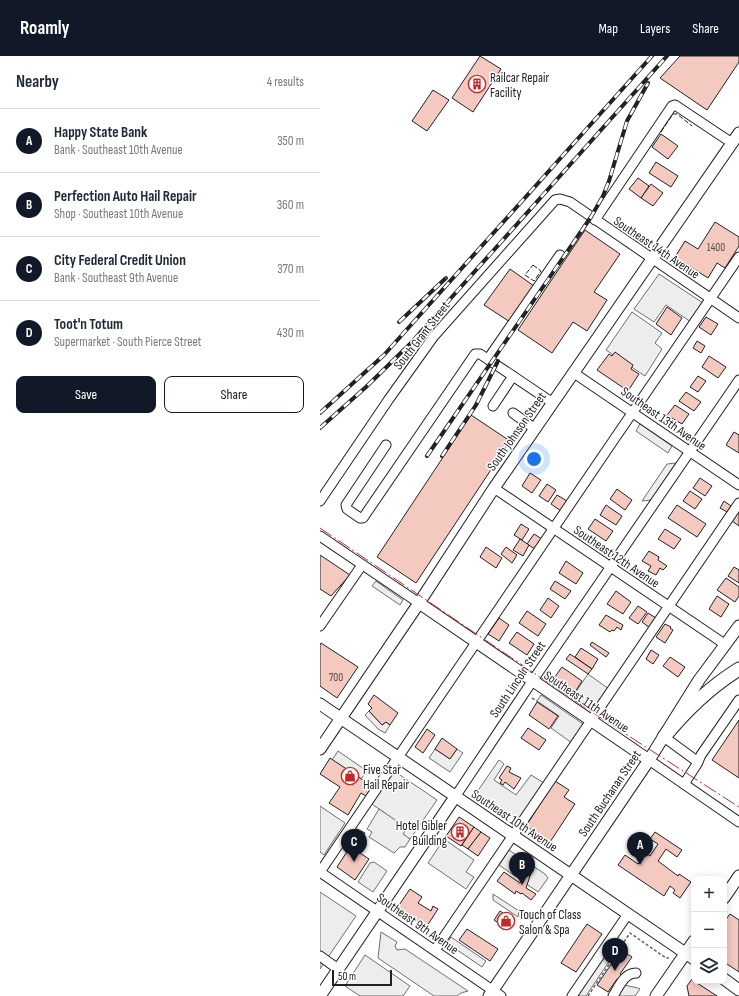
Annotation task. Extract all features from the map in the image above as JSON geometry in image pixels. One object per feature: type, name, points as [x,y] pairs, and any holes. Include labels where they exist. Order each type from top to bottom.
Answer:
[{"type":"highway","points":[[664,737],[702,696],[739,669]]},
{"type":"main road","name":"South Johnson Street","points":[[320,749],[419,604],[494,488],[652,260],[735,146],[739,133]]},
{"type":"main road","name":"Southeast 11th Avenue","points":[[419,604],[649,760]]},
{"type":"main road","points":[[401,630],[414,618],[420,616],[434,616],[450,624]]},
{"type":"main road","name":"South Buchanan Street","points":[[494,994],[570,875],[649,760],[696,685],[739,626]]},
{"type":"main road","name":"Southeast 10th Avenue","points":[[320,704],[690,956]]},
{"type":"main road","name":"South Lincoln Street","points":[[320,996],[456,797]]},
{"type":"main road","points":[[727,894],[739,876]]},
{"type":"main road","points":[[656,996],[690,956]]},
{"type":"main road","points":[[727,982],[739,990]]},
{"type":"street","points":[[595,220],[672,106],[675,105],[735,146]]},
{"type":"street","name":"Southeast 14th Avenue","points":[[560,199],[570,202],[652,260],[739,318]]},
{"type":"street","name":"South Grant Street","points":[[320,501],[434,336],[551,204],[555,200],[560,199]]},
{"type":"street","points":[[488,359],[560,255]]},
{"type":"street","points":[[320,872],[739,257]]},
{"type":"street","points":[[386,445],[346,505],[347,509],[360,518],[363,518],[475,354],[480,354],[488,359],[553,403]]},
{"type":"street","name":"Southeast 13th Avenue","points":[[574,373],[739,486]]},
{"type":"street","points":[[493,406],[513,376]]},
{"type":"street","name":"South Lincoln Street","points":[[456,797],[533,680],[739,380]]},
{"type":"street","points":[[513,413],[535,429]]},
{"type":"street","name":"Southeast 12th Avenue","points":[[494,488],[726,645]]},
{"type":"street","points":[[435,950],[739,503]]},
{"type":"street","name":"Southeast 11th Avenue","points":[[320,536],[419,604]]},
{"type":"street","points":[[320,626],[362,565]]},
{"type":"street","points":[[684,784],[701,755],[739,700]]},
{"type":"street","points":[[664,737],[698,762]]},
{"type":"street","name":"Southeast 11th Avenue","points":[[649,760],[739,822]]},
{"type":"street","name":"Southeast 9th Avenue","points":[[320,872],[435,950],[494,994]]},
{"type":"street","points":[[572,996],[628,914]]},
{"type":"street","points":[[320,956],[338,969]]},
{"type":"street","points":[[613,996],[626,976],[631,973],[636,973]]},
{"type":"path","points":[[530,697],[537,701]]},
{"type":"path","points":[[588,996],[630,933],[666,958],[669,958]]},
{"type":"shaded area","points":[[659,274],[703,303],[691,322],[666,305],[654,322],[634,309]]},
{"type":"shaded area","points":[[632,312],[662,333],[655,343],[662,349],[645,376],[606,350]]},
{"type":"shaded area","points":[[640,424],[672,446],[668,453],[636,431]]},
{"type":"shaded area","points":[[676,463],[651,500],[642,501],[667,464]]},
{"type":"shaded area","points":[[376,581],[403,600],[400,605],[372,586]]},
{"type":"shaded area","points":[[588,674],[609,689],[592,714],[552,687],[554,680],[575,693]]},
{"type":"shaded area","points":[[541,695],[583,724],[581,730],[572,743],[551,728],[559,716],[537,701]]},
{"type":"shaded area","points":[[369,711],[382,725],[386,722],[390,725],[385,733],[378,729],[365,715]]},
{"type":"shaded area","points":[[435,749],[450,759],[457,749],[463,753],[450,772],[429,758]]},
{"type":"shaded area","points":[[338,751],[367,771],[361,779],[332,760]]},
{"type":"shaded area","points":[[499,760],[504,764],[494,780],[516,795],[531,775],[544,783],[518,821],[477,792]]},
{"type":"shaded area","points":[[394,771],[437,800],[410,839],[402,834],[406,828],[372,804]]},
{"type":"shaded area","points":[[320,806],[345,823],[324,855],[320,852]]},
{"type":"shaded area","points":[[379,809],[407,828],[403,834],[410,839],[405,847],[400,847],[394,853],[369,837],[372,832],[367,829]]},
{"type":"shaded area","points":[[444,839],[474,860],[466,872],[474,877],[466,889],[428,863]]},
{"type":"shaded area","points":[[509,850],[545,874],[548,878],[538,892],[499,865]]},
{"type":"shaded area","points":[[374,862],[387,871],[373,892],[358,882],[370,863]]},
{"type":"shaded area","points":[[320,892],[356,916],[320,969]]},
{"type":"shaded area","points":[[493,894],[519,911],[518,917],[493,900]]},
{"type":"shaded area","points":[[381,932],[397,942],[395,946],[397,950],[405,949],[468,991],[457,996],[434,996],[378,958]]},
{"type":"shaded area","points":[[451,937],[486,961],[482,967],[447,943]]},
{"type":"shaded area","points":[[613,940],[620,945],[586,996],[575,996]]},
{"type":"shaded area","points":[[365,955],[410,986],[403,996],[360,996],[345,986]]},
{"type":"shaded area","points":[[624,985],[640,989],[635,996],[617,996]]},
{"type":"building","name":"Railcar Repair Facility","points":[[480,56],[501,69],[473,112],[452,98]]},
{"type":"building","points":[[680,56],[739,56],[739,62],[707,110],[660,78]]},
{"type":"building","points":[[433,90],[449,100],[427,131],[412,121]]},
{"type":"building","points":[[661,134],[678,146],[668,159],[652,147]]},
{"type":"building","points":[[656,162],[678,176],[671,187],[649,173]]},
{"type":"building","points":[[638,178],[649,186],[641,198],[629,189]]},
{"type":"building","points":[[651,184],[663,193],[653,206],[641,198]]},
{"type":"building","points":[[715,222],[739,237],[739,246],[725,268],[717,263],[708,278],[675,257],[685,241],[698,249]]},
{"type":"building","points":[[585,230],[620,254],[594,292],[607,300],[587,331],[573,322],[552,353],[518,330]]},
{"type":"building","points":[[510,269],[534,286],[510,322],[484,305]]},
{"type":"building","points":[[667,307],[682,318],[671,335],[656,324]]},
{"type":"building","points":[[706,317],[718,324],[711,335],[699,327]]},
{"type":"building","points":[[697,341],[705,346],[701,353],[693,348]]},
{"type":"building","points":[[615,352],[633,365],[631,369],[639,374],[628,391],[597,370],[609,354],[612,356]]},
{"type":"building","points":[[709,356],[726,367],[718,378],[702,367]]},
{"type":"building","points":[[698,376],[706,381],[698,392],[690,387]]},
{"type":"building","points":[[686,392],[701,402],[694,411],[679,401]]},
{"type":"building","points":[[675,405],[689,414],[682,424],[667,415]]},
{"type":"building","points":[[471,415],[510,441],[416,583],[377,557]]},
{"type":"building","points":[[734,432],[739,435],[739,453],[726,445]]},
{"type":"building","points":[[530,473],[541,480],[532,493],[522,486]]},
{"type":"building","points":[[700,478],[712,486],[705,496],[693,488]]},
{"type":"building","points":[[547,484],[556,490],[548,502],[539,496]]},
{"type":"building","points":[[617,489],[632,500],[625,510],[610,499]]},
{"type":"building","points":[[690,491],[702,499],[695,509],[683,501]]},
{"type":"building","points":[[557,495],[567,501],[561,511],[551,504]]},
{"type":"building","points":[[724,501],[731,506],[727,512],[720,508]]},
{"type":"building","points":[[606,505],[622,516],[616,525],[600,515]]},
{"type":"building","points":[[677,505],[706,524],[697,537],[668,518]]},
{"type":"building","points":[[739,511],[739,526],[732,521]]},
{"type":"building","points":[[595,519],[613,531],[606,541],[588,529]]},
{"type":"building","points":[[521,524],[529,529],[522,540],[514,535]]},
{"type":"building","points":[[665,529],[681,539],[674,549],[658,539]]},
{"type":"building","points":[[534,534],[542,539],[535,549],[527,544]]},
{"type":"building","points":[[520,539],[529,545],[523,556],[513,550]]},
{"type":"building","points":[[486,547],[502,558],[496,568],[480,557]]},
{"type":"building","points":[[506,547],[517,555],[512,563],[501,554]]},
{"type":"building","points":[[649,551],[659,557],[658,560],[667,566],[663,570],[660,568],[656,575],[648,571],[651,566],[642,561]]},
{"type":"building","points":[[320,555],[350,575],[331,596],[320,589]]},
{"type":"building","points":[[566,561],[583,573],[576,584],[559,573]]},
{"type":"building","points":[[734,567],[739,570],[739,583],[728,576]]},
{"type":"building","points":[[726,578],[739,587],[739,596],[735,602],[717,590]]},
{"type":"building","points":[[555,581],[571,591],[565,599],[550,589]]},
{"type":"building","points":[[616,591],[631,602],[623,614],[607,604]]},
{"type":"building","points":[[717,596],[729,604],[721,617],[709,609]]},
{"type":"building","points":[[548,598],[559,606],[551,618],[540,610]]},
{"type":"building","points":[[638,606],[647,612],[638,624],[629,618]]},
{"type":"building","points":[[527,611],[546,624],[538,636],[519,623]]},
{"type":"building","points":[[648,613],[656,618],[650,628],[642,622]]},
{"type":"building","points":[[606,615],[623,625],[621,630],[617,627],[614,631],[612,630],[610,632],[599,625]]},
{"type":"building","points":[[499,618],[509,625],[499,641],[488,634]]},
{"type":"building","points":[[665,624],[673,630],[665,643],[656,637]]},
{"type":"building","points":[[517,632],[534,644],[527,655],[509,643]]},
{"type":"building","points":[[592,642],[609,653],[606,657],[590,645]]},
{"type":"building","points":[[321,643],[358,667],[337,698],[320,686]]},
{"type":"building","points":[[581,648],[598,659],[592,669],[575,657]]},
{"type":"building","points":[[651,650],[659,655],[653,664],[646,659]]},
{"type":"building","points":[[570,654],[592,669],[588,674],[566,659]]},
{"type":"building","points":[[670,657],[685,667],[678,677],[663,666]]},
{"type":"building","points":[[562,667],[582,681],[575,692],[554,678]]},
{"type":"building","points":[[374,695],[398,713],[390,725],[386,722],[382,725],[369,711],[372,708],[368,704]]},
{"type":"building","points":[[537,702],[558,716],[549,729],[529,715]]},
{"type":"building","points":[[739,720],[739,778],[712,760]]},
{"type":"building","points":[[528,728],[546,740],[539,750],[521,738]]},
{"type":"building","points":[[427,729],[435,735],[423,753],[415,747]]},
{"type":"building","points":[[442,738],[457,749],[450,759],[435,749]]},
{"type":"building","points":[[330,758],[372,786],[366,796],[361,793],[348,815],[329,803],[340,787],[320,774]]},
{"type":"building","points":[[507,766],[511,768],[509,772],[521,778],[514,789],[505,782],[503,785],[500,783],[502,780],[499,778]]},
{"type":"building","points":[[555,781],[569,790],[564,797],[575,804],[550,842],[526,826]]},
{"type":"building","name":"Hotel Gibler Building","points":[[459,817],[474,827],[461,846],[446,836]]},
{"type":"building","points":[[474,827],[481,832],[468,849],[462,845]]},
{"type":"building","points":[[357,829],[365,833],[354,849],[369,859],[355,880],[337,867],[356,838],[353,836]]},
{"type":"building","points":[[481,832],[490,838],[478,856],[468,849]]},
{"type":"building","points":[[655,832],[682,850],[677,857],[666,849],[658,861],[678,876],[679,874],[691,882],[680,898],[673,893],[675,890],[670,886],[664,896],[618,865],[625,855],[638,864],[646,853],[650,856],[658,844],[650,839]]},
{"type":"building","points":[[526,866],[532,870],[526,888],[536,894],[531,900],[522,893],[521,894],[516,891],[515,894],[497,881],[504,872],[520,883]]},
{"type":"building","points":[[410,889],[422,897],[418,903],[431,911],[433,906],[438,909],[427,926],[397,908]]},
{"type":"building","points":[[500,911],[513,920],[507,929],[494,920]]},
{"type":"building","points":[[730,914],[739,920],[739,972],[727,964],[727,918]]},
{"type":"building","points":[[587,924],[602,934],[576,972],[561,963]]},
{"type":"building","points":[[467,929],[498,949],[490,961],[459,940]]},
{"type":"building","points":[[621,950],[632,957],[620,974],[627,978],[624,984],[617,979],[608,992],[597,985]]},
{"type":"building","points":[[691,980],[691,984],[699,984],[717,996],[689,996],[687,986]]},
{"type":"railway","points":[[320,413],[384,355],[652,56]]},
{"type":"railway","points":[[320,428],[366,387],[410,344],[667,56]]},
{"type":"railway","points":[[427,456],[591,217],[603,196],[609,181],[627,121],[648,83]]},
{"type":"railway","points":[[399,322],[446,278]]},
{"type":"railway","points":[[442,456],[476,405],[498,361]]},
{"type":"fence","points":[[661,132],[673,114],[677,114],[692,126]]},
{"type":"fence","points":[[533,265],[541,271],[534,281],[525,275],[533,265]]},
{"type":"power","points":[[320,528],[590,711],[739,807]]},
{"type":"place","name":"Railcar Repair Facility","points":[[477,84]]},
{"type":"place","name":"Five Star Hail Repair","points":[[350,776]]},
{"type":"place","name":"Hotel Gibler Building","points":[[460,832]]},
{"type":"place","name":"City Federal Credit Union","points":[[354,862]]},
{"type":"place","name":"Happy State Bank","points":[[640,865]]},
{"type":"place","name":"Perfection Auto Hail Repair","points":[[522,885]]},
{"type":"place","name":"Touch of Class Salon & Spa","points":[[506,921]]},
{"type":"place","name":"Toot'n Totum","points":[[615,971]]}]
